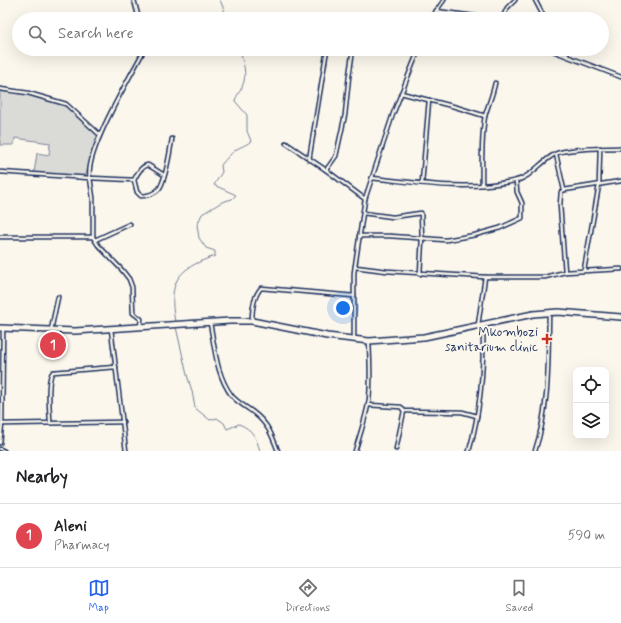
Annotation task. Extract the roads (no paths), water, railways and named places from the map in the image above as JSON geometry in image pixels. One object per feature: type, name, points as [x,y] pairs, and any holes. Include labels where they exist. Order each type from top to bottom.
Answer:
[{"type":"highway","points":[[2,328],[75,331],[252,321],[327,336],[369,341],[424,338],[533,314],[558,312],[621,317]]},
{"type":"street","points":[[134,0],[137,12]]},
{"type":"street","points":[[444,0],[436,11],[444,12]]},
{"type":"street","points":[[506,12],[515,0]]},
{"type":"street","points":[[535,0],[541,12]]},
{"type":"street","points":[[140,327],[141,319],[133,313],[132,287],[129,279],[94,239],[93,198],[89,171],[100,135],[141,56]]},
{"type":"street","points":[[310,160],[326,56]]},
{"type":"street","points":[[326,170],[336,156],[345,115],[352,56]]},
{"type":"street","points":[[354,340],[355,267],[365,199],[401,93],[416,56]]},
{"type":"street","points":[[569,56],[621,77]]},
{"type":"street","points":[[482,185],[482,147],[485,116],[495,82]]},
{"type":"street","points":[[0,89],[28,93],[66,104],[100,135]]},
{"type":"street","points":[[401,93],[485,116]]},
{"type":"street","points":[[422,184],[429,100]]},
{"type":"street","points":[[164,175],[148,165],[142,168],[134,180],[137,192],[142,196],[148,196],[160,188],[168,165],[172,139]]},
{"type":"street","points":[[286,143],[365,199]]},
{"type":"street","points":[[372,178],[459,187],[516,181],[532,173],[543,162],[556,153],[600,148],[621,148]]},
{"type":"street","points":[[584,270],[599,185],[600,148]]},
{"type":"street","points":[[556,153],[564,190],[562,192],[560,205],[565,272]]},
{"type":"street","points":[[0,172],[134,180]]},
{"type":"street","points":[[359,236],[446,240],[475,235],[500,228],[522,218],[522,203],[517,192],[516,181]]},
{"type":"street","points":[[564,190],[621,181]]},
{"type":"street","points":[[363,213],[393,217],[421,213],[422,238],[420,274]]},
{"type":"street","points":[[0,237],[94,239],[130,224]]},
{"type":"street","points":[[355,267],[420,274],[485,277],[545,277],[565,272],[584,270],[621,269]]},
{"type":"street","points":[[469,451],[477,416],[481,377],[480,325],[485,277]]},
{"type":"street","points":[[252,321],[252,308],[261,288],[354,296]]},
{"type":"street","points":[[51,330],[58,297]]},
{"type":"street","points":[[535,451],[541,433],[547,398],[549,313]]},
{"type":"street","points":[[210,323],[223,382],[233,396],[256,414],[270,430],[278,451]]},
{"type":"street","points":[[0,443],[2,328]]},
{"type":"street","points":[[111,329],[126,451]]},
{"type":"street","points":[[354,451],[360,436],[368,405],[371,366],[369,341]]},
{"type":"street","points":[[50,423],[49,388],[51,374],[53,372],[116,367]]},
{"type":"street","points":[[368,405],[401,407],[404,411],[462,412],[477,416]]},
{"type":"street","points":[[396,449],[404,411]]},
{"type":"street","points":[[1,424],[123,422]]},
{"type":"street","points":[[0,449],[4,451]]},
{"type":"waterway","points":[[220,0],[225,12]]},
{"type":"waterway","points":[[175,322],[173,297],[174,287],[178,279],[183,272],[191,266],[215,256],[215,251],[206,248],[199,238],[197,225],[202,214],[222,202],[232,199],[236,195],[214,185],[222,172],[221,165],[235,151],[251,141],[247,131],[247,115],[235,101],[245,78],[241,56]]},
{"type":"waterway","points":[[176,327],[195,408],[210,420],[217,418],[224,423],[227,429],[239,424],[248,429],[255,438],[260,451]]},
{"type":"place","name":"Mkombozi sanitarium clinic","points":[[547,339]]},
{"type":"place","name":"Aleni","points":[[53,345]]}]
